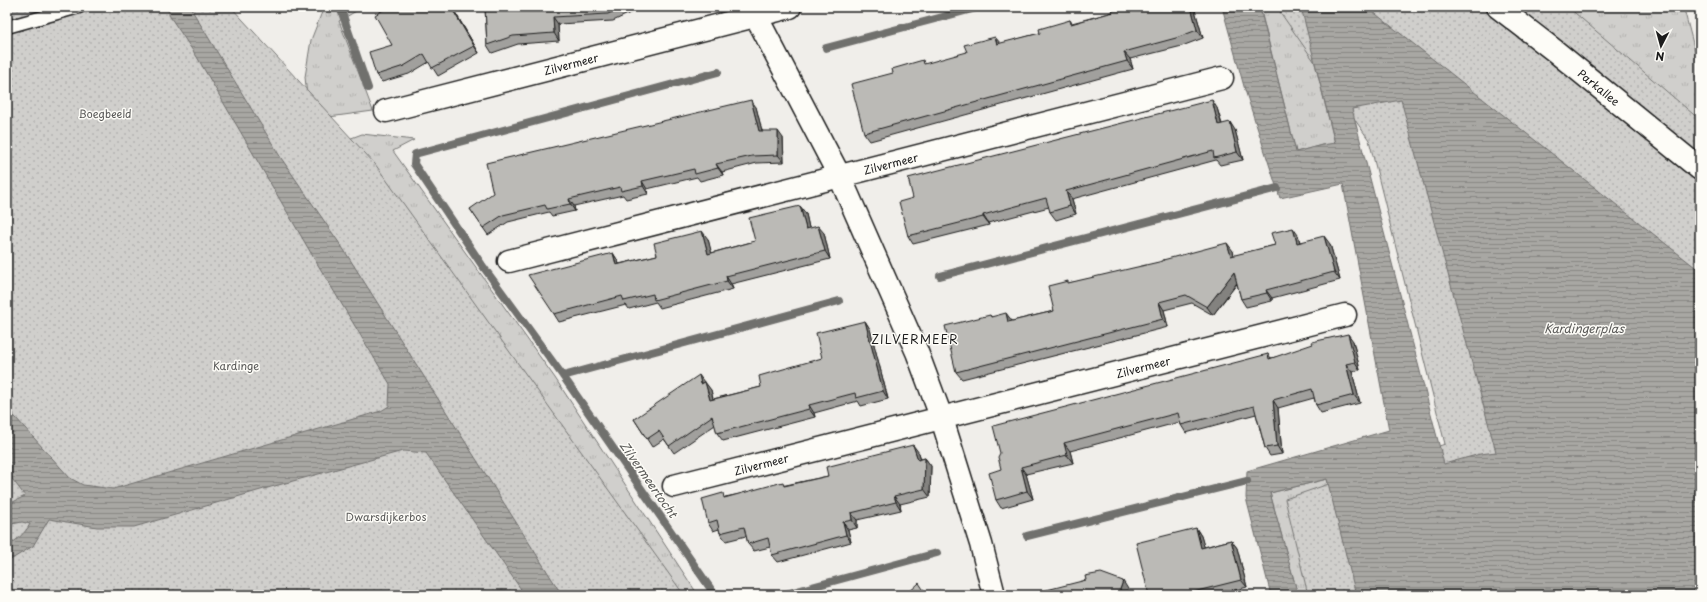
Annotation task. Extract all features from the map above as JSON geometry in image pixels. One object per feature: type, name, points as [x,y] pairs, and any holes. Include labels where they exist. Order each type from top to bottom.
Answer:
[{"type":"street","name":"Zilvermeer","points":[[386,111],[790,7]]},
{"type":"street","name":"Parkallee","points":[[1498,7],[1555,51],[1700,169]]},
{"type":"street","points":[[756,16],[840,177],[917,352],[942,419],[981,544],[994,595]]},
{"type":"street","name":"Zilvermeer","points":[[509,261],[1222,78]]},
{"type":"street","name":"Zilvermeer","points":[[674,486],[942,419],[1345,315]]},
{"type":"lane","points":[[7,27],[79,7]]},
{"type":"green space","name":"Kardinge","points":[[7,7],[231,7],[375,164],[684,595],[7,595]]},
{"type":"green space","points":[[324,7],[363,7],[339,21],[373,111],[329,117],[308,105],[305,77],[311,40]]},
{"type":"green space","points":[[1260,7],[1301,7],[1335,144],[1322,145],[1296,152]]},
{"type":"green space","name":"Kardingerplas","points":[[1294,7],[1568,7],[1700,120],[1700,595],[1308,595],[1285,499],[1445,444],[1369,140],[1280,12]]},
{"type":"green space","points":[[1522,7],[1681,7],[1684,9],[1697,59],[1700,58],[1700,148]]},
{"type":"green space","points":[[362,134],[414,140],[393,151],[555,378],[698,595],[668,595],[346,140]]},
{"type":"green space","points":[[1327,479],[1356,595],[1298,595],[1270,493]]},
{"type":"water","points":[[169,7],[190,7],[281,158],[344,250],[562,595],[525,595],[426,453],[403,451],[271,487],[134,527],[97,527],[49,519],[33,546],[7,562],[7,547],[23,534],[30,524],[22,522],[7,525],[7,505],[25,496],[7,472],[7,408],[70,478],[83,485],[113,489],[381,411],[389,406],[390,384],[315,260],[197,57],[169,15]]},
{"type":"water","name":"Kardingerplas","points":[[1222,7],[1261,7],[1260,8],[1296,152],[1335,143],[1301,7],[1367,7],[1700,271],[1700,595],[1356,595],[1327,479],[1270,493],[1298,595],[1271,595],[1246,498],[1247,471],[1389,430],[1343,184],[1280,198],[1245,90]],"holes":[[[1401,100],[1496,452],[1480,454],[1444,464],[1352,109]]]},
{"type":"building","points":[[388,7],[451,7],[474,46],[432,68],[424,54],[404,66],[376,75],[369,52],[392,45],[375,15]]},
{"type":"building","points":[[485,7],[622,7],[608,14],[553,17],[554,33],[513,36],[487,45]]},
{"type":"building","points":[[1118,7],[1191,7],[1197,30],[1176,38],[1124,52],[1127,61],[864,133],[851,84],[893,73],[892,69],[923,60],[924,64],[967,52],[964,45],[995,37],[997,44],[1040,33],[1039,29],[1070,20],[1071,24],[1113,12],[1112,9]]},
{"type":"building","points":[[751,100],[759,131],[778,131],[778,155],[752,156],[716,164],[718,168],[695,174],[694,169],[642,181],[643,186],[621,191],[620,187],[569,199],[570,204],[547,209],[545,205],[503,215],[483,228],[470,209],[493,193],[486,163]]},
{"type":"building","points":[[1212,100],[1218,125],[1230,122],[1237,152],[1214,158],[1213,151],[1066,191],[1070,206],[1050,212],[1046,198],[983,215],[983,217],[908,236],[899,202],[913,198],[908,178]]},
{"type":"building","points":[[800,206],[806,229],[818,226],[825,251],[726,276],[727,281],[654,300],[653,294],[624,301],[622,296],[554,314],[528,275],[613,253],[616,265],[657,255],[654,243],[702,231],[708,254],[755,241],[749,218]]},
{"type":"building","points":[[1293,228],[1297,243],[1324,236],[1334,272],[1266,290],[1267,293],[1241,299],[1234,272],[1207,307],[1186,295],[1159,302],[1163,319],[956,372],[945,326],[990,315],[991,317],[1006,313],[1008,322],[1054,311],[1048,286],[1068,281],[1068,283],[1163,261],[1227,243],[1231,256],[1275,245],[1271,233]]},
{"type":"building","points":[[865,321],[883,391],[856,398],[855,393],[809,405],[809,409],[717,433],[712,416],[669,446],[659,431],[647,439],[634,419],[699,375],[701,384],[705,382],[710,400],[761,387],[759,376],[822,358],[816,333]]},
{"type":"building","points":[[1348,334],[1355,362],[1346,364],[1354,395],[1316,405],[1312,389],[1273,400],[1277,446],[1265,448],[1254,406],[1181,425],[1178,413],[1064,443],[1067,455],[1021,467],[1027,491],[996,500],[989,473],[1001,469],[998,457],[1000,453],[993,426],[1268,354],[1269,359],[1313,344],[1312,342]]},
{"type":"building","points":[[913,445],[918,460],[925,458],[924,489],[894,496],[896,502],[851,513],[852,520],[843,522],[846,535],[772,555],[768,538],[748,544],[744,527],[720,533],[717,520],[708,523],[702,499],[723,493],[724,498],[783,482],[784,486],[828,476],[826,467]]},
{"type":"building","points":[[1196,528],[1201,548],[1231,540],[1241,580],[1181,595],[1149,595],[1136,543]]},
{"type":"building","points":[[1101,573],[1123,581],[1118,595],[1031,594],[1086,580],[1085,576]]},
{"type":"building","points":[[919,583],[927,595],[906,595]]},
{"type":"waterway","points":[[340,7],[368,88]]},
{"type":"waterway","points":[[826,48],[980,7]]},
{"type":"waterway","name":"Zilvermeertocht","points":[[715,595],[563,376],[482,265],[414,164],[415,154],[718,72]]},
{"type":"waterway","points":[[940,276],[1277,188]]},
{"type":"waterway","points":[[563,376],[839,301]]},
{"type":"waterway","points":[[1027,536],[1247,481]]},
{"type":"waterway","points":[[782,595],[937,553]]},
{"type":"district","name":"ZILVERMEER","points":[[915,339]]},
{"type":"park label","name":"Boegbeeld","points":[[105,113]]},
{"type":"park label","name":"Dwarsdijkerbos","points":[[386,516]]}]
